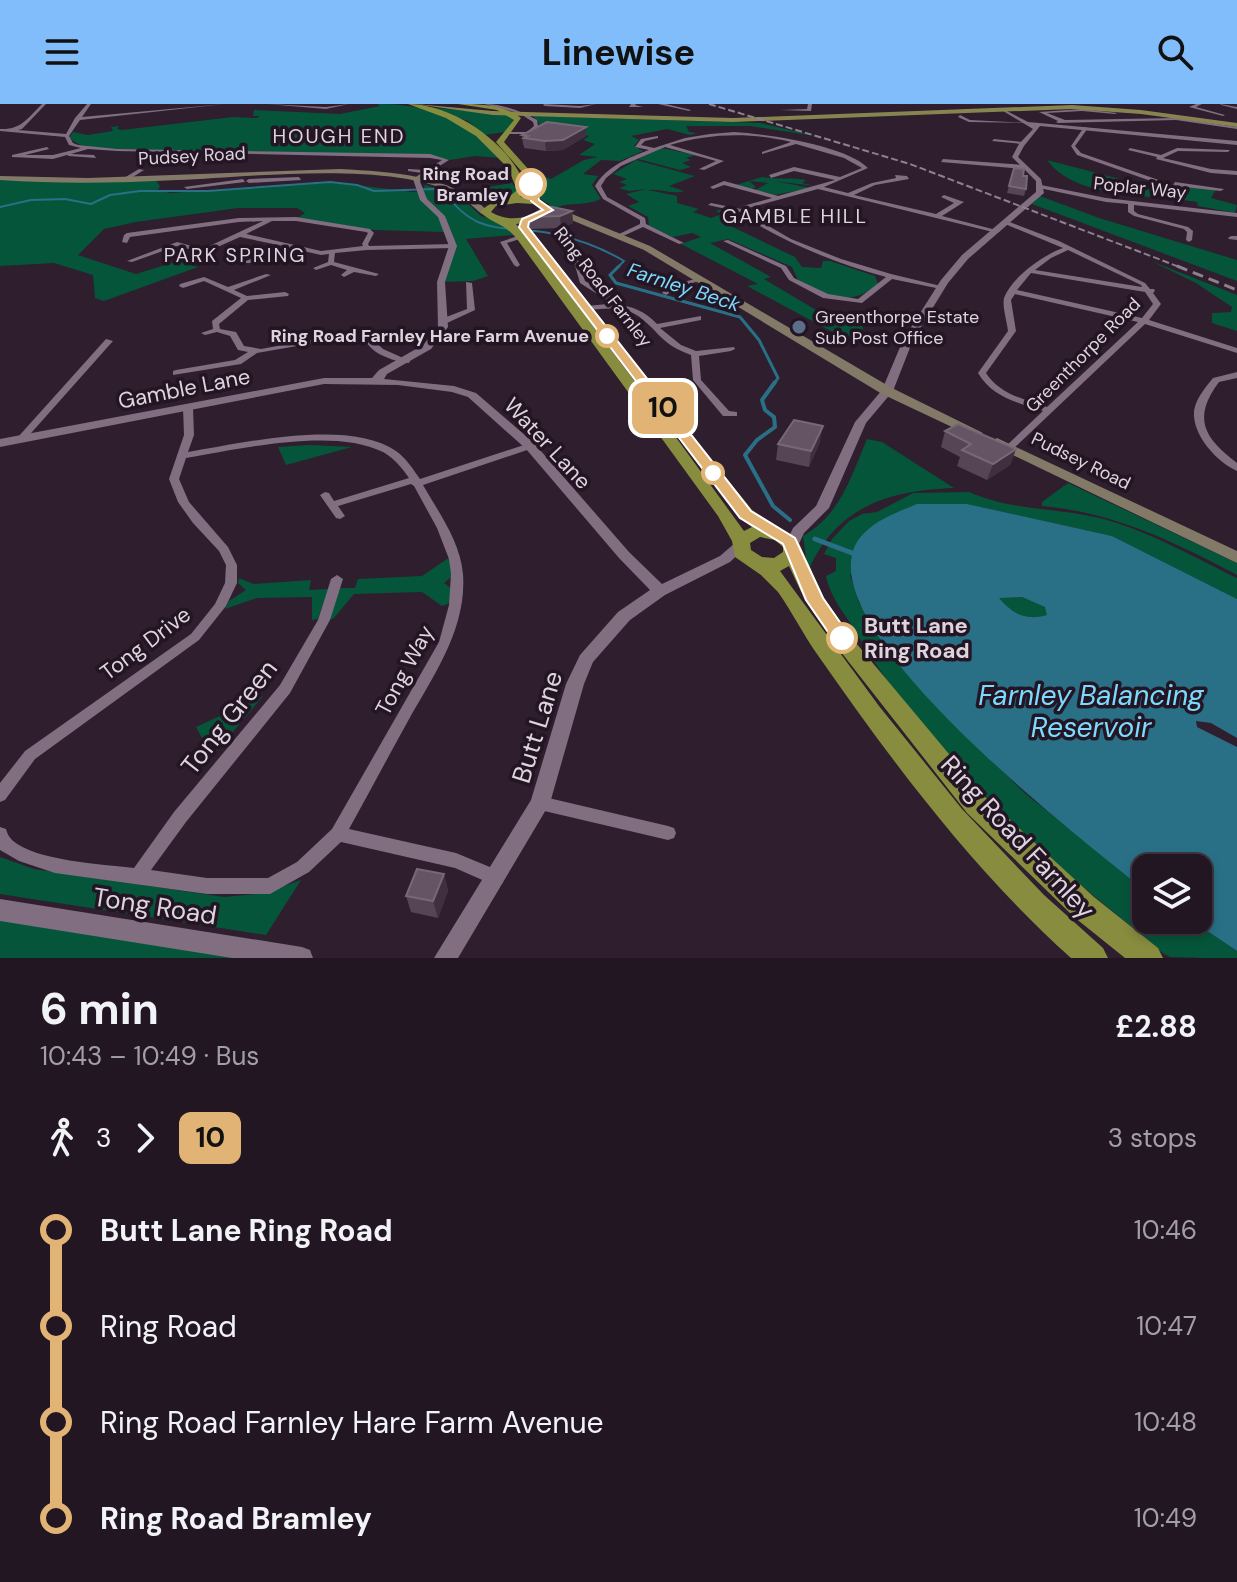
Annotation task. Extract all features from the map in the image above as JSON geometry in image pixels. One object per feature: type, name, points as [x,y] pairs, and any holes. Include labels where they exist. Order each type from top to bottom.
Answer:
[{"type":"highway","points":[[411,104],[462,121],[487,140],[517,174],[522,190],[514,198],[493,206]]},
{"type":"highway","points":[[461,104],[498,108],[515,116],[518,120],[500,142],[526,171],[535,201]]},
{"type":"highway","points":[[487,140],[487,134],[507,133]]},
{"type":"highway","points":[[493,206],[535,201],[547,206],[549,210],[524,233]]},
{"type":"highway","name":"Ring Road Farnley","points":[[493,206],[499,220],[524,233],[586,308],[746,514],[792,550],[815,600],[844,642],[976,805],[1084,907],[1148,958]]},
{"type":"highway","name":"Ring Road Farnley","points":[[524,233],[726,515],[743,554],[786,587],[816,636],[880,725],[955,822],[1058,928],[1093,958]]},
{"type":"highway","points":[[771,532],[749,534],[743,554],[778,565],[792,550]]},
{"type":"main road","points":[[418,104],[494,112],[714,118],[1023,105],[1138,111]]},
{"type":"main road","points":[[432,104],[494,112]]},
{"type":"main road","points":[[714,118],[937,104]]},
{"type":"main road","points":[[1088,104],[1237,125]]},
{"type":"main road","points":[[733,120],[1010,107],[1138,111]]},
{"type":"main road","points":[[541,111],[733,120],[1002,108],[1138,111]]},
{"type":"main road","name":"Pudsey Road","points":[[0,178],[242,179],[318,171],[418,186],[435,182],[493,206]]},
{"type":"main road","name":"Pudsey Road","points":[[547,206],[647,248],[887,391],[1237,558]]},
{"type":"main road","name":"Pudsey Road","points":[[540,216],[570,217]]},
{"type":"street","points":[[9,131],[20,128],[44,104]]},
{"type":"street","points":[[67,136],[89,104]]},
{"type":"street","points":[[162,104],[168,111]]},
{"type":"street","points":[[77,119],[223,104]]},
{"type":"street","points":[[269,104],[326,108],[347,104]]},
{"type":"street","points":[[486,104],[520,112],[535,121],[536,126],[528,133],[507,133]]},
{"type":"street","points":[[541,111],[594,104]]},
{"type":"street","points":[[634,104],[630,106],[641,107]]},
{"type":"street","points":[[660,104],[689,110]]},
{"type":"street","points":[[782,110],[809,110],[810,104]]},
{"type":"street","points":[[1191,107],[1200,104]]},
{"type":"street","points":[[1222,104],[1237,111]]},
{"type":"street","points":[[656,114],[669,106]]},
{"type":"street","points":[[1180,107],[1221,115],[1237,111]]},
{"type":"street","points":[[1002,108],[1049,124]]},
{"type":"street","points":[[1002,108],[1033,125]]},
{"type":"street","points":[[1002,108],[1033,125]]},
{"type":"street","points":[[1115,113],[1082,110],[1041,112],[1082,126],[1176,119],[1237,125]]},
{"type":"street","points":[[960,116],[969,121],[1082,126],[1237,143]]},
{"type":"street","points":[[999,122],[996,134],[1022,143]]},
{"type":"street","points":[[1058,122],[1066,122]]},
{"type":"street","points":[[792,550],[798,531],[822,508],[861,422],[887,391],[908,340],[941,287],[965,257],[1040,193],[1041,187],[1035,175],[1015,157],[1033,125]]},
{"type":"street","points":[[1082,126],[1073,146],[1079,154],[1122,171],[1170,184],[1221,189]]},
{"type":"street","points":[[0,130],[67,136]]},
{"type":"street","points":[[681,243],[643,225],[640,216],[605,198],[598,186],[615,168],[653,149],[685,137],[726,133],[761,135],[795,142],[866,167],[819,188],[742,211],[711,205]]},
{"type":"street","points":[[67,136],[71,144],[86,148],[159,153],[441,157],[446,160],[427,172],[418,186],[441,216],[453,246],[441,282],[443,327],[427,347],[383,372],[376,381]]},
{"type":"street","points":[[653,149],[637,146],[643,140],[656,137]]},
{"type":"street","points":[[1216,140],[1234,156]]},
{"type":"street","points":[[764,153],[795,142]]},
{"type":"street","points":[[663,145],[721,161],[702,169]]},
{"type":"street","points":[[14,156],[47,148]]},
{"type":"street","points":[[6,155],[42,158],[86,148]]},
{"type":"street","points":[[1130,149],[1160,156],[1182,149],[1228,151]]},
{"type":"street","points":[[64,154],[94,157]]},
{"type":"street","points":[[1160,156],[1158,158],[1174,163],[1237,173]]},
{"type":"street","points":[[943,161],[1024,167]]},
{"type":"street","points":[[979,175],[981,164]]},
{"type":"street","points":[[771,176],[794,169],[841,180]]},
{"type":"street","points":[[126,179],[141,170]]},
{"type":"street","points":[[410,170],[427,172]]},
{"type":"street","points":[[187,187],[242,179],[299,179]]},
{"type":"street","points":[[848,195],[874,184],[900,179]]},
{"type":"street","points":[[713,187],[724,183],[778,198]]},
{"type":"street","points":[[1170,184],[1185,191]]},
{"type":"street","name":"Poplar Way","points":[[1041,187],[1237,215]]},
{"type":"street","points":[[819,188],[997,231]]},
{"type":"street","points":[[1131,202],[1131,212],[1136,215],[1186,228],[1190,231],[1189,240]]},
{"type":"street","points":[[937,216],[958,203]]},
{"type":"street","points":[[742,211],[747,217],[831,258],[889,278],[941,287]]},
{"type":"street","points":[[113,236],[126,239],[187,231],[229,220],[296,219],[364,228],[371,233],[365,244],[367,248]]},
{"type":"street","points":[[204,251],[269,220]]},
{"type":"street","name":"Greenthorpe Road","points":[[1007,223],[1121,273],[1151,291],[1157,304],[1144,321],[1009,448]]},
{"type":"street","points":[[619,236],[643,225]]},
{"type":"street","points":[[517,265],[503,242],[524,233]]},
{"type":"street","points":[[241,235],[289,247],[332,253],[367,248],[453,246]]},
{"type":"street","points":[[419,249],[430,238]]},
{"type":"street","points":[[726,241],[784,267],[791,279],[826,296],[859,301],[889,278]]},
{"type":"street","points":[[130,261],[177,244],[216,254]]},
{"type":"street","points":[[248,262],[263,261],[289,247]]},
{"type":"street","points":[[1050,411],[995,388],[986,382],[982,373],[1012,331],[1007,300],[1012,291],[1029,271],[1050,254],[1068,248]]},
{"type":"street","points":[[137,252],[147,254]]},
{"type":"street","points":[[331,263],[332,253]]},
{"type":"street","points":[[577,261],[582,282],[608,298],[612,305]]},
{"type":"street","points":[[316,268],[331,263],[376,274]]},
{"type":"street","points":[[344,275],[353,270]]},
{"type":"street","points":[[1029,271],[1151,291]]},
{"type":"street","points":[[230,289],[268,275]]},
{"type":"street","points":[[183,286],[207,277],[246,298]]},
{"type":"street","points":[[656,278],[669,290],[698,280]]},
{"type":"street","points":[[444,321],[471,310],[468,283]]},
{"type":"street","points":[[1012,291],[1144,321],[1237,351]]},
{"type":"street","points":[[217,330],[215,323],[246,298],[285,294]]},
{"type":"street","points":[[586,308],[612,305],[643,313],[677,349],[695,354],[731,349]]},
{"type":"street","points":[[657,326],[698,318]]},
{"type":"street","points":[[205,333],[217,330],[233,334],[241,348],[256,350],[354,334],[364,336],[380,351],[406,361]]},
{"type":"street","points":[[21,439],[109,341]]},
{"type":"street","points":[[176,373],[238,362],[256,350]]},
{"type":"street","points":[[695,354],[697,380],[727,417]]},
{"type":"street","points":[[1237,375],[1216,380],[1200,403],[1198,418],[1206,438],[1225,460],[1237,468]]},
{"type":"street","name":"Gamble Lane","points":[[0,443],[314,383],[376,381]]},
{"type":"street","name":"Water Lane","points":[[376,381],[426,385],[472,395],[530,446],[624,555],[660,591]]},
{"type":"street","name":"Tong Drive","points":[[0,795],[10,777],[30,755],[195,637],[210,621],[228,591],[230,558],[223,545],[184,504],[174,479],[185,455],[189,435],[188,408]]},
{"type":"street","name":"Tong Way","points":[[185,455],[304,439],[356,441],[390,451],[415,482],[451,539],[457,566],[454,612],[445,642],[338,834]]},
{"type":"street","points":[[340,516],[329,500],[415,482],[530,446]]},
{"type":"street","points":[[771,532],[807,523]]},
{"type":"street","name":"Butt Lane","points":[[445,958],[540,803],[575,684],[586,659],[624,616],[660,591],[743,554]]},
{"type":"street","name":"Tong Green","points":[[139,874],[180,817],[291,680],[324,620],[337,579]]},
{"type":"street","points":[[540,803],[668,833]]},
{"type":"street","points":[[0,834],[3,843],[25,856],[55,865],[139,874],[207,886],[270,886],[303,867],[338,834],[456,861],[496,878]]},
{"type":"street","name":"Tong Road","points":[[0,910],[302,958]]},
{"type":"green space","points":[[378,104],[415,107],[445,117],[473,134],[500,158],[475,156],[450,160],[421,155],[108,149],[80,145],[69,138],[73,132],[88,135],[113,131],[111,127],[119,126],[117,129],[122,130],[233,117],[257,118],[260,116],[253,116],[254,110],[340,114],[380,106]]},
{"type":"green space","points":[[427,107],[513,115],[515,119],[505,132],[484,135],[468,121]]},
{"type":"green space","points":[[533,116],[760,123],[815,136],[750,126],[686,126],[689,132],[697,133],[690,135],[667,129],[631,136],[639,140],[634,146],[643,151],[620,161],[601,160],[583,174],[598,176],[592,185],[601,199],[555,208],[539,198],[541,183],[532,173],[551,179],[584,160],[598,157],[579,155],[595,144],[583,140],[589,136],[540,125]]},
{"type":"green space","points":[[662,148],[696,155],[682,163],[691,167],[680,170],[638,159]]},
{"type":"green space","points":[[636,160],[695,176],[669,186],[684,191],[648,190],[677,196],[677,203],[699,209],[693,212],[711,218],[722,214],[716,211],[719,210],[738,212],[741,217],[720,221],[795,257],[802,267],[821,268],[823,261],[830,261],[875,276],[878,284],[858,296],[829,295],[798,280],[792,267],[728,239],[710,243],[771,277],[764,279],[821,313],[863,323],[862,342],[838,335],[747,286],[758,284],[681,244],[701,237],[692,233],[673,237],[649,226],[648,217],[628,206],[639,202],[626,194],[647,189],[629,191],[619,188],[627,185],[619,182],[627,179],[613,174]]},
{"type":"green space","points":[[1047,160],[1177,194],[1188,192],[1182,186],[1216,189],[1211,198],[1237,205],[1235,213],[1198,206],[1197,202],[1095,189],[1060,173]]},
{"type":"green space","points":[[762,177],[796,179],[806,180],[802,183],[815,186],[774,181],[811,188],[775,195],[755,190],[768,183],[749,181]]},
{"type":"green space","points":[[0,178],[155,179],[160,186],[158,190],[170,193],[331,182],[413,192],[423,191],[425,185],[458,194],[481,216],[504,223],[514,235],[466,239],[488,276],[473,281],[441,282],[452,252],[446,232],[375,230],[296,219],[305,213],[297,208],[238,208],[136,222],[104,229],[78,255],[136,274],[178,261],[198,267],[104,301],[95,298],[93,275],[54,263],[0,266]]},
{"type":"green space","points":[[749,181],[756,187],[751,189],[736,185]]},
{"type":"green space","points":[[512,183],[519,191],[505,198],[480,198],[466,191]]},
{"type":"green space","points":[[1040,196],[1099,218],[1237,260],[1237,281],[1032,204]]},
{"type":"green space","points":[[1151,261],[1237,295],[1237,331],[1212,323],[1212,313],[1231,312],[1232,307],[1196,283]]},
{"type":"green space","points":[[867,439],[882,442],[954,488],[909,493],[869,505],[835,529],[810,567],[803,536],[826,517],[843,494]]},
{"type":"green space","points":[[278,447],[352,447],[286,465]]},
{"type":"green space","points":[[1068,483],[1237,563],[1237,575],[1143,530],[1094,515],[1042,506],[1042,502]]},
{"type":"green space","points":[[969,492],[1003,503],[1107,520],[1157,539],[1237,578],[1237,599],[1112,536],[966,504],[850,575],[859,603],[893,653],[942,713],[1027,795],[1132,879],[1132,928],[1012,823],[943,752],[883,675],[835,599],[826,576],[836,571],[836,558],[824,554],[832,539],[849,521],[862,514],[877,512],[913,493]]},
{"type":"green space","points":[[450,557],[454,575],[444,583],[454,590],[452,602],[442,606],[422,592],[354,594],[333,619],[328,619],[340,588],[355,588],[358,579],[422,576]]},
{"type":"green space","points":[[239,578],[253,584],[311,580],[309,590],[328,589],[318,619],[312,620],[312,597],[257,598],[225,609],[229,601],[246,590],[238,583]]},
{"type":"green space","points":[[1022,597],[1046,607],[1048,615],[1020,615],[998,598]]},
{"type":"green space","points":[[263,696],[212,757],[196,727]]},
{"type":"green space","points":[[0,857],[34,869],[224,897],[265,893],[301,880],[266,935],[0,894]]},
{"type":"green space","points":[[0,910],[302,958],[0,958]]},
{"type":"green space","points":[[1139,934],[1212,934],[1237,951],[1237,958],[1170,957]]},
{"type":"water","name":"Farnley Balancing Reservoir","points":[[917,504],[967,504],[1112,536],[1237,599],[1237,738],[1211,723],[1196,721],[1197,727],[1237,747],[1237,951],[1212,934],[1212,854],[1132,854],[1132,880],[1013,780],[916,685],[879,637],[856,593],[852,555],[856,545],[861,536],[887,517]],"holes":[[[1022,597],[1045,607],[1047,615],[1026,616],[1015,612],[999,598]]]},
{"type":"building","points":[[547,122],[586,127],[563,140],[545,141],[522,135]]},
{"type":"building","points":[[1014,168],[1024,169],[1026,189],[1009,186]]},
{"type":"building","points":[[547,206],[572,211],[560,216],[529,217]]},
{"type":"building","points":[[794,420],[823,426],[811,451],[778,444]]},
{"type":"building","points":[[958,424],[1016,449],[993,464],[962,450],[971,444],[945,431]]},
{"type":"building","points":[[417,869],[444,874],[433,901],[406,896]]},
{"type":"waterway","name":"Farnley Beck","points":[[0,207],[31,200],[65,199],[91,204],[110,195],[140,191],[208,191],[330,182],[357,185],[374,191],[443,191],[469,217],[481,223],[554,234],[608,252],[624,261],[610,275],[616,283],[740,317],[759,340],[778,378],[774,384]]},
{"type":"waterway","name":"Farnley Beck","points":[[775,382],[762,400],[765,410],[774,417],[775,427],[757,440],[745,455],[773,506],[790,520]]},
{"type":"waterway","name":"Farnley Beck","points":[[815,539],[852,553]]},
{"type":"railway","points":[[709,104],[910,164],[1182,268]]},
{"type":"railway","points":[[1177,266],[1182,268]]},
{"type":"railway","points":[[1182,268],[1237,290]]},
{"type":"bus line","name":"10","points":[[531,184],[535,201],[549,210],[537,218],[525,220],[523,227],[746,514],[769,531],[790,541],[815,600],[842,638]]},
{"type":"place","name":"Ring Road Bramley","points":[[531,184]]},
{"type":"place","name":"Greenthorpe Estate Sub Post Office","points":[[799,327]]},
{"type":"place","name":"Ring Road Farnley Hare Farm Avenue","points":[[607,336]]},
{"type":"place","name":"Butt Lane Ring Road","points":[[842,638]]},
{"type":"district","name":"HOUGH END","points":[[339,136]]},
{"type":"district","name":"GAMBLE HILL","points":[[795,216]]},
{"type":"district","name":"PARK SPRING","points":[[235,255]]}]
